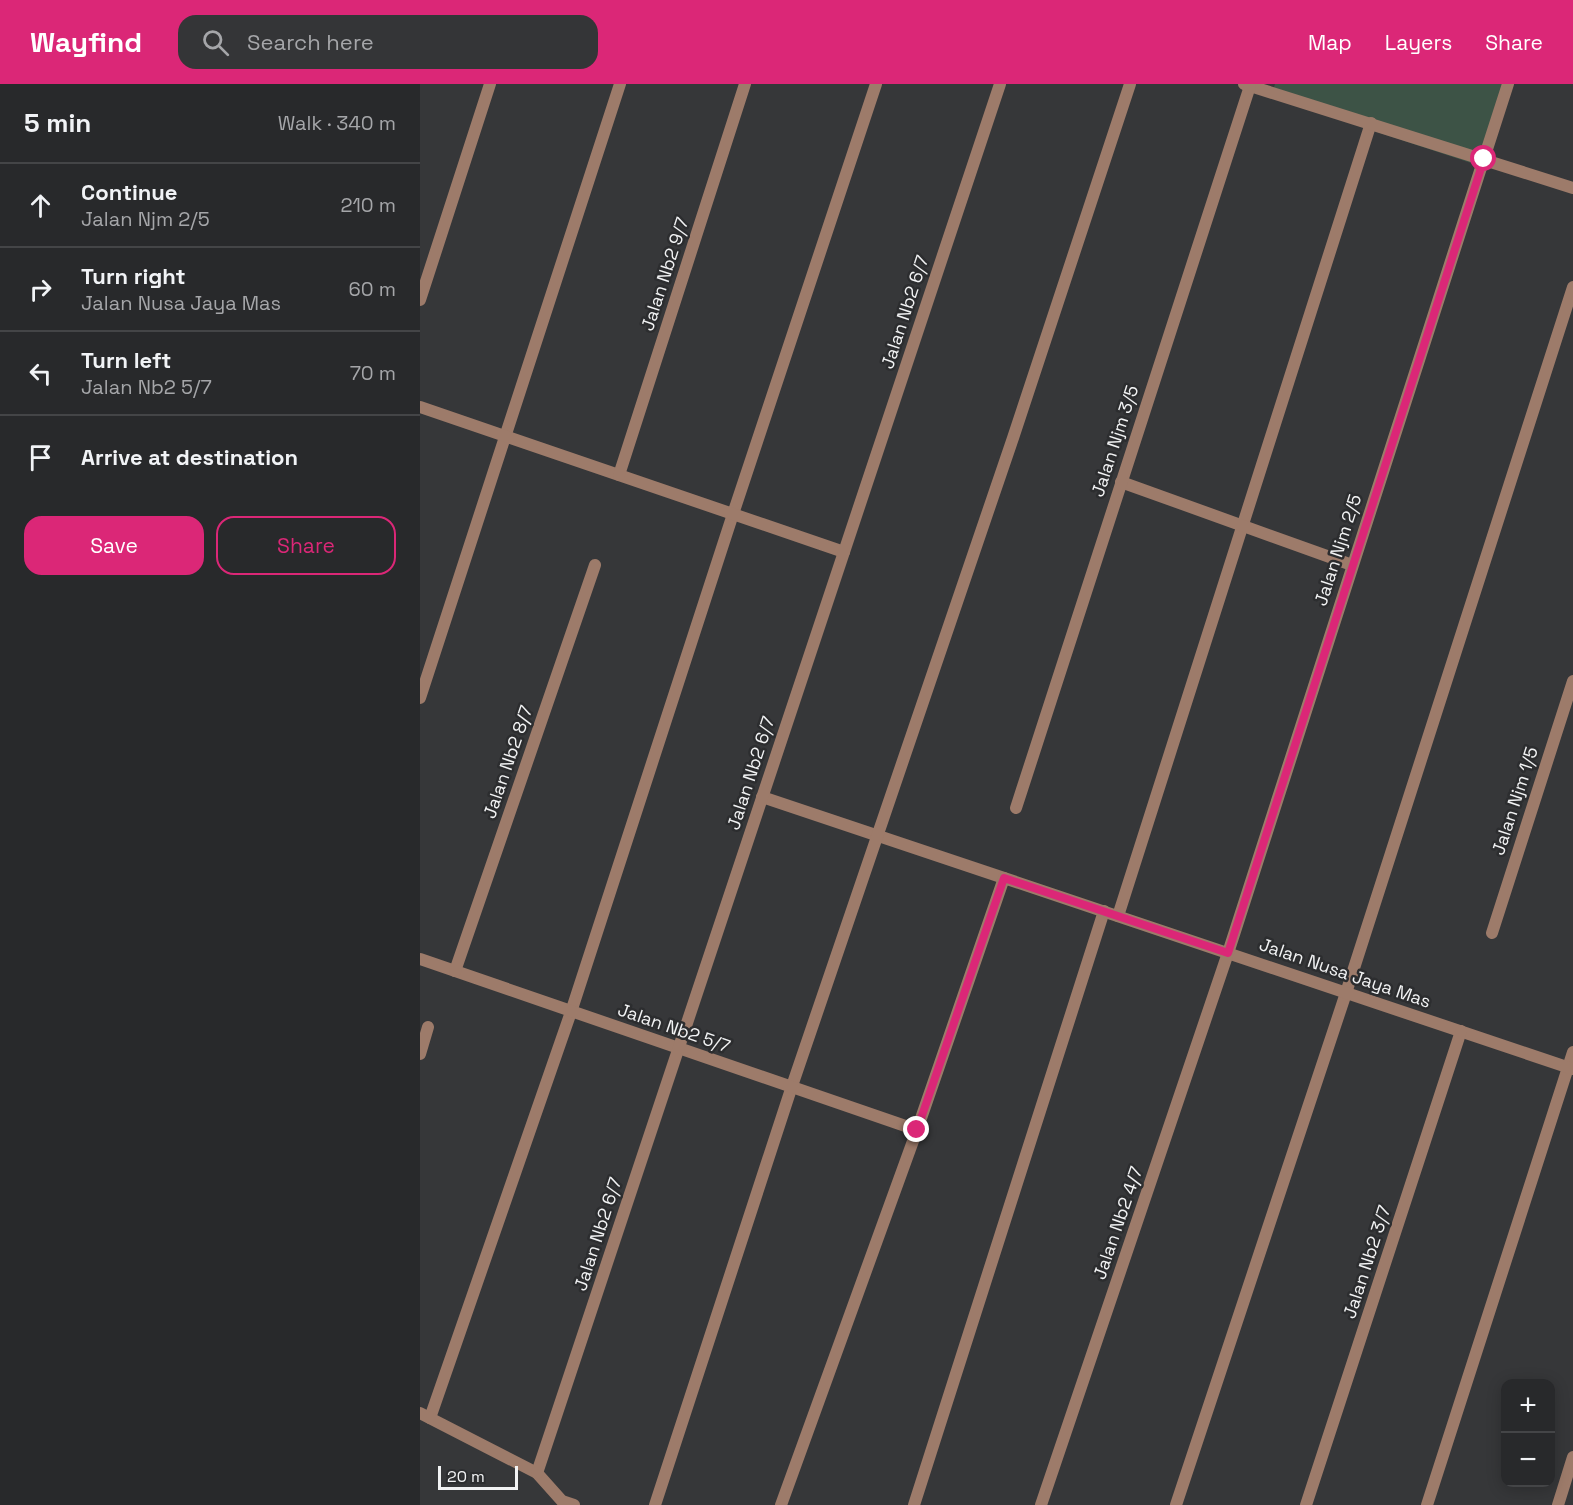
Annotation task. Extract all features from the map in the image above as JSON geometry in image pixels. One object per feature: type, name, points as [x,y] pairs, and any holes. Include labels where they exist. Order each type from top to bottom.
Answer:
[{"type":"street","points":[[420,300],[490,84]]},
{"type":"street","points":[[420,698],[620,84]]},
{"type":"street","name":"Jalan Nb2 9/7","points":[[619,475],[745,84]]},
{"type":"street","points":[[574,1505],[562,1501],[537,1473],[425,1415],[571,1012],[876,84]]},
{"type":"street","name":"Jalan Nb2 6/7","points":[[537,1473],[1000,84]]},
{"type":"street","points":[[655,1505],[792,1086],[1010,449],[1130,84]]},
{"type":"street","name":"Jalan Njm 2/5","points":[[1228,953],[1508,84]]},
{"type":"street","points":[[1247,85],[1573,188]]},
{"type":"street","name":"Jalan Njm 3/5","points":[[1016,808],[1247,85]]},
{"type":"street","points":[[1118,916],[1371,123]]},
{"type":"street","points":[[1176,1505],[1346,993],[1573,287]]},
{"type":"street","points":[[420,407],[844,552]]},
{"type":"street","points":[[1121,482],[1352,564]]},
{"type":"street","name":"Jalan Nb2 8/7","points":[[455,972],[596,565]]},
{"type":"street","name":"Jalan Njm 1/5","points":[[1492,933],[1573,681]]},
{"type":"street","name":"Jalan Nusa Jaya Mas","points":[[762,797],[1570,1068]]},
{"type":"street","points":[[781,1505],[917,1130],[1004,878]]},
{"type":"street","points":[[914,1505],[1104,911]]},
{"type":"street","name":"Jalan Nb2 4/7","points":[[1041,1505],[1228,953]]},
{"type":"street","name":"Jalan Nb2 5/7","points":[[420,959],[917,1130]]},
{"type":"street","points":[[420,1054],[428,1027]]},
{"type":"street","name":"Jalan Nb2 3/7","points":[[1306,1505],[1461,1031]]},
{"type":"street","points":[[1427,1505],[1570,1068],[1573,1052]]},
{"type":"street","points":[[1558,1505],[1573,1457]]},
{"type":"green space","points":[[1275,84],[1508,84],[1480,166],[1271,97]]},
{"type":"route","points":[[917,1130],[1004,878],[1228,953],[1484,159]]}]
